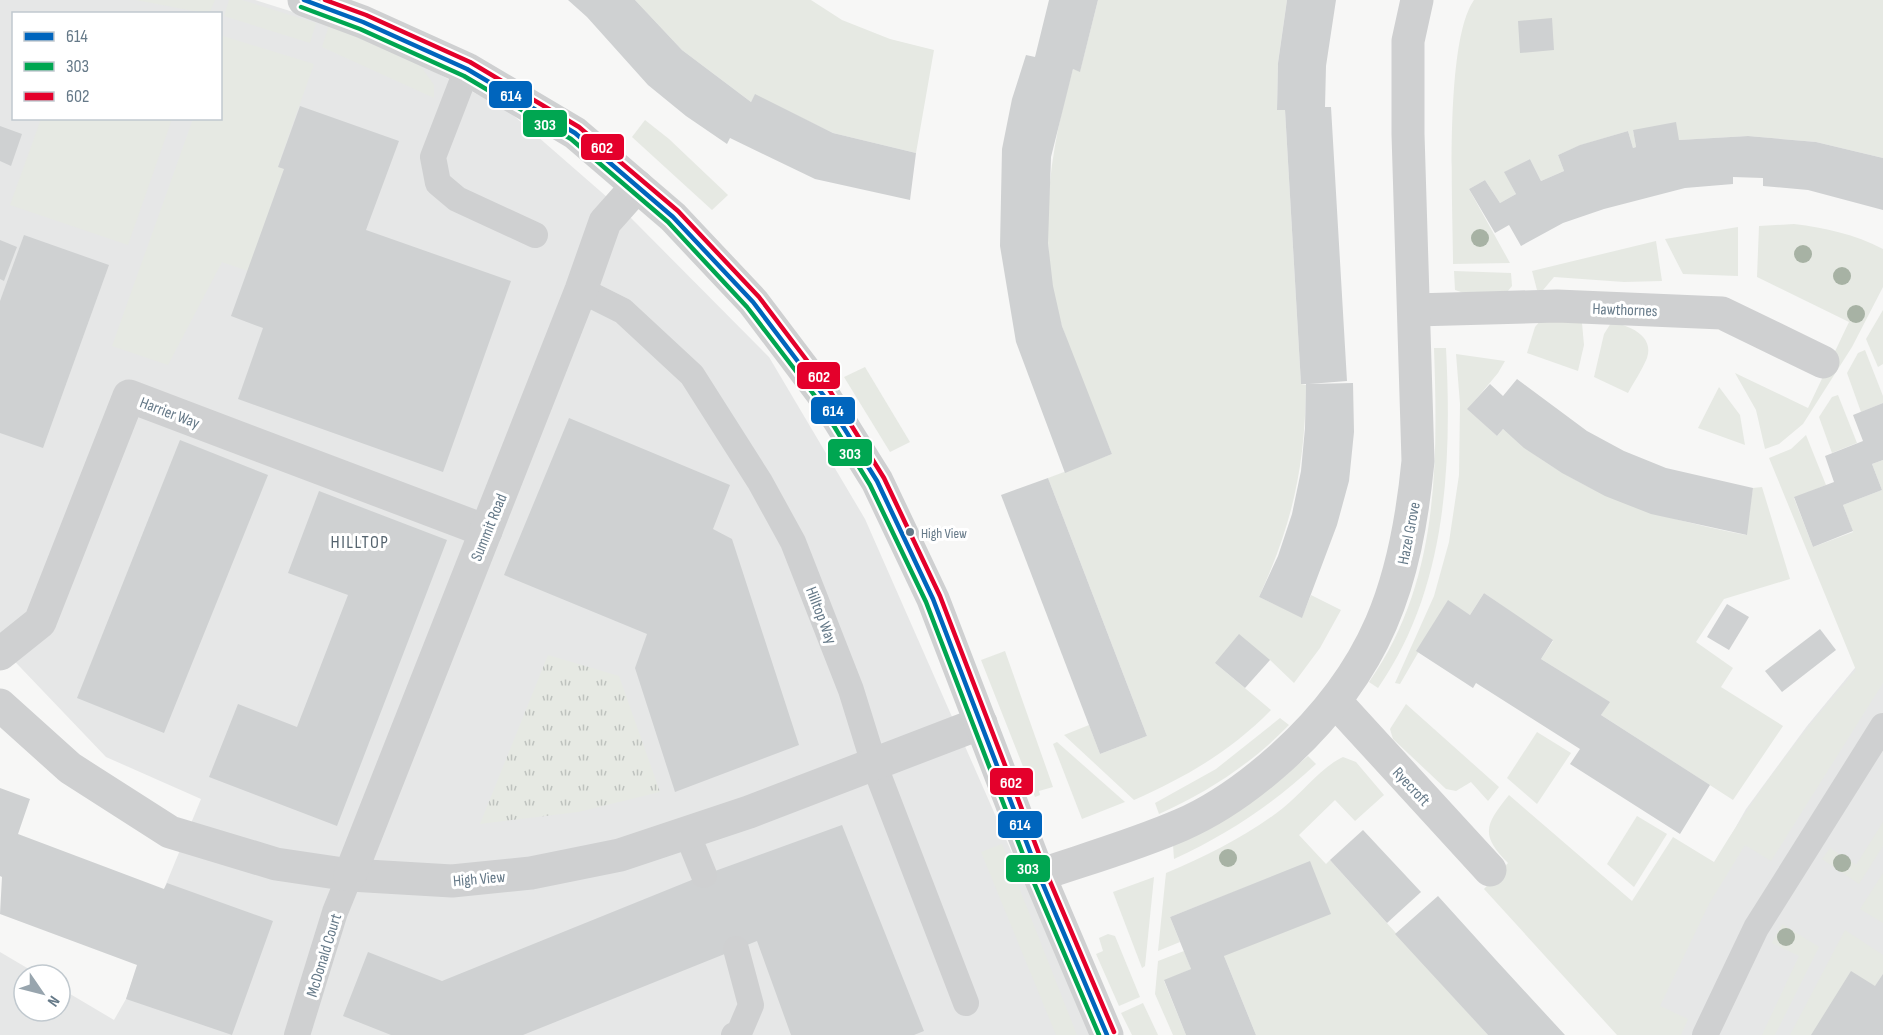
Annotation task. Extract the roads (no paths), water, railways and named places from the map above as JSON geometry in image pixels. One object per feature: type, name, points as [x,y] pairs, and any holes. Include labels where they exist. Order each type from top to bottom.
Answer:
[{"type":"street","points":[[304,0],[363,22],[467,69],[575,133],[673,217],[753,302],[824,396],[877,481],[933,599],[1040,875],[1107,1035]]},
{"type":"street","name":"Hazel Grove","points":[[1040,875],[1182,825],[1226,801],[1265,772],[1336,702],[1363,660],[1384,616],[1402,567],[1411,525],[1418,461],[1408,111],[1408,41],[1417,0]]},
{"type":"street","name":"Summit Road","points":[[350,875],[581,290],[605,222],[637,186]]},
{"type":"street","name":"Hawthornes","points":[[1415,310],[1557,306],[1722,313],[1823,362]]},
{"type":"street","name":"Harrier Way","points":[[0,654],[40,622],[129,396],[486,531]]},
{"type":"street","name":"Ryecroft","points":[[1336,702],[1490,870]]},
{"type":"street","name":"High View","points":[[0,705],[70,768],[170,832],[276,864],[350,875],[452,881],[531,873],[620,855],[687,833],[981,723]]},
{"type":"lane","points":[[467,69],[433,157],[438,183],[458,199],[535,235]]},
{"type":"lane","name":"Hilltop Way","points":[[581,290],[622,311],[692,375],[760,483],[793,542],[851,690],[874,764],[966,1003]]},
{"type":"lane","points":[[1705,1035],[1756,928],[1883,726]]},
{"type":"lane","points":[[687,833],[704,875]]},
{"type":"lane","name":"McDonald Court","points":[[297,1035],[335,912],[350,875]]},
{"type":"lane","points":[[734,1035],[739,1033],[752,1005],[736,949]]},
{"type":"place","name":"High View","points":[[910,532]]},
{"type":"district","name":"HILLTOP","points":[[360,542]]}]
